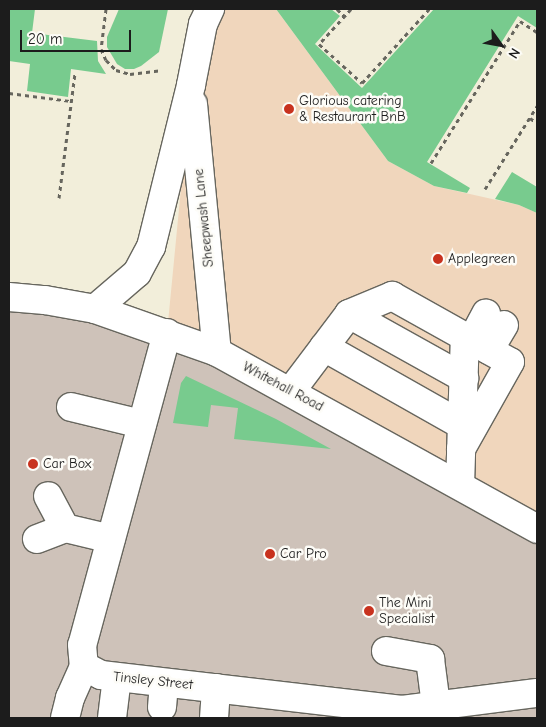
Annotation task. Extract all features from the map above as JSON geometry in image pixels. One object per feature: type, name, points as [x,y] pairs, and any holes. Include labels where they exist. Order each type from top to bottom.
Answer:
[{"type":"main road","name":"Sheepwash Lane","points":[[95,309],[137,273],[151,247],[191,85],[203,24],[210,9]]},
{"type":"main road","name":"Sheepwash Lane","points":[[191,85],[217,352]]},
{"type":"main road","points":[[291,391],[349,314],[392,296],[510,362],[461,437]]},
{"type":"main road","name":"Whitehall Road","points":[[9,297],[45,300],[95,309],[217,352],[291,391],[537,529]]},
{"type":"main road","points":[[349,314],[464,378]]},
{"type":"main road","points":[[460,485],[464,378],[475,342],[495,320]]},
{"type":"main road","points":[[65,718],[70,698],[84,666],[82,645],[167,333]]},
{"type":"main road","points":[[324,347],[461,437]]},
{"type":"main road","points":[[72,407],[142,424]]},
{"type":"main road","points":[[48,496],[65,528]]},
{"type":"main road","points":[[38,538],[65,528],[111,539]]},
{"type":"main road","points":[[386,651],[430,659],[436,705]]},
{"type":"main road","name":"Tinsley Street","points":[[84,666],[101,675],[117,677],[163,695],[216,688],[402,710],[537,693]]},
{"type":"main road","points":[[112,718],[117,677]]},
{"type":"main road","points":[[214,718],[216,688]]},
{"type":"path","points":[[106,9],[101,49],[106,60],[116,70],[130,74],[164,70]]},
{"type":"path","points":[[337,9],[344,16]]},
{"type":"path","points":[[351,9],[320,44],[362,82],[429,9]]},
{"type":"path","points":[[430,163],[520,21],[537,32]]},
{"type":"path","points":[[59,198],[75,73]]},
{"type":"path","points":[[9,93],[71,101]]},
{"type":"path","points":[[485,189],[537,106]]},
{"type":"path","points":[[530,118],[537,123]]},
{"type":"shaded area","points":[[210,9],[276,9],[388,161],[434,186],[519,205],[537,213],[537,529],[167,333],[191,85]]},
{"type":"shaded area","points":[[9,297],[167,333],[537,529],[537,718],[9,718]]},
{"type":"green space","points":[[9,9],[35,9],[32,33],[97,41],[98,61],[106,74],[71,69],[68,97],[27,91],[30,64],[9,61]]},
{"type":"green space","points":[[119,9],[168,9],[159,52],[134,69],[125,69],[117,64],[107,47],[107,37]]},
{"type":"green space","points":[[276,9],[331,9],[340,16],[315,44],[362,88],[434,9],[537,9],[537,28],[518,16],[427,162],[470,188],[467,193],[434,186],[388,161]]},
{"type":"green space","points":[[512,172],[537,187],[537,213],[519,205],[495,199]]},
{"type":"green space","points":[[186,376],[276,419],[331,449],[234,439],[238,408],[211,405],[208,427],[173,423],[181,383]]},
{"type":"place","name":"Glorious catering & Restaurant BnB","points":[[289,109]]},
{"type":"place","name":"Applegreen","points":[[438,259]]},
{"type":"place","name":"Car Box","points":[[33,464]]},
{"type":"place","name":"Car Pro","points":[[270,554]]},
{"type":"place","name":"The Mini Specialist","points":[[369,611]]}]
